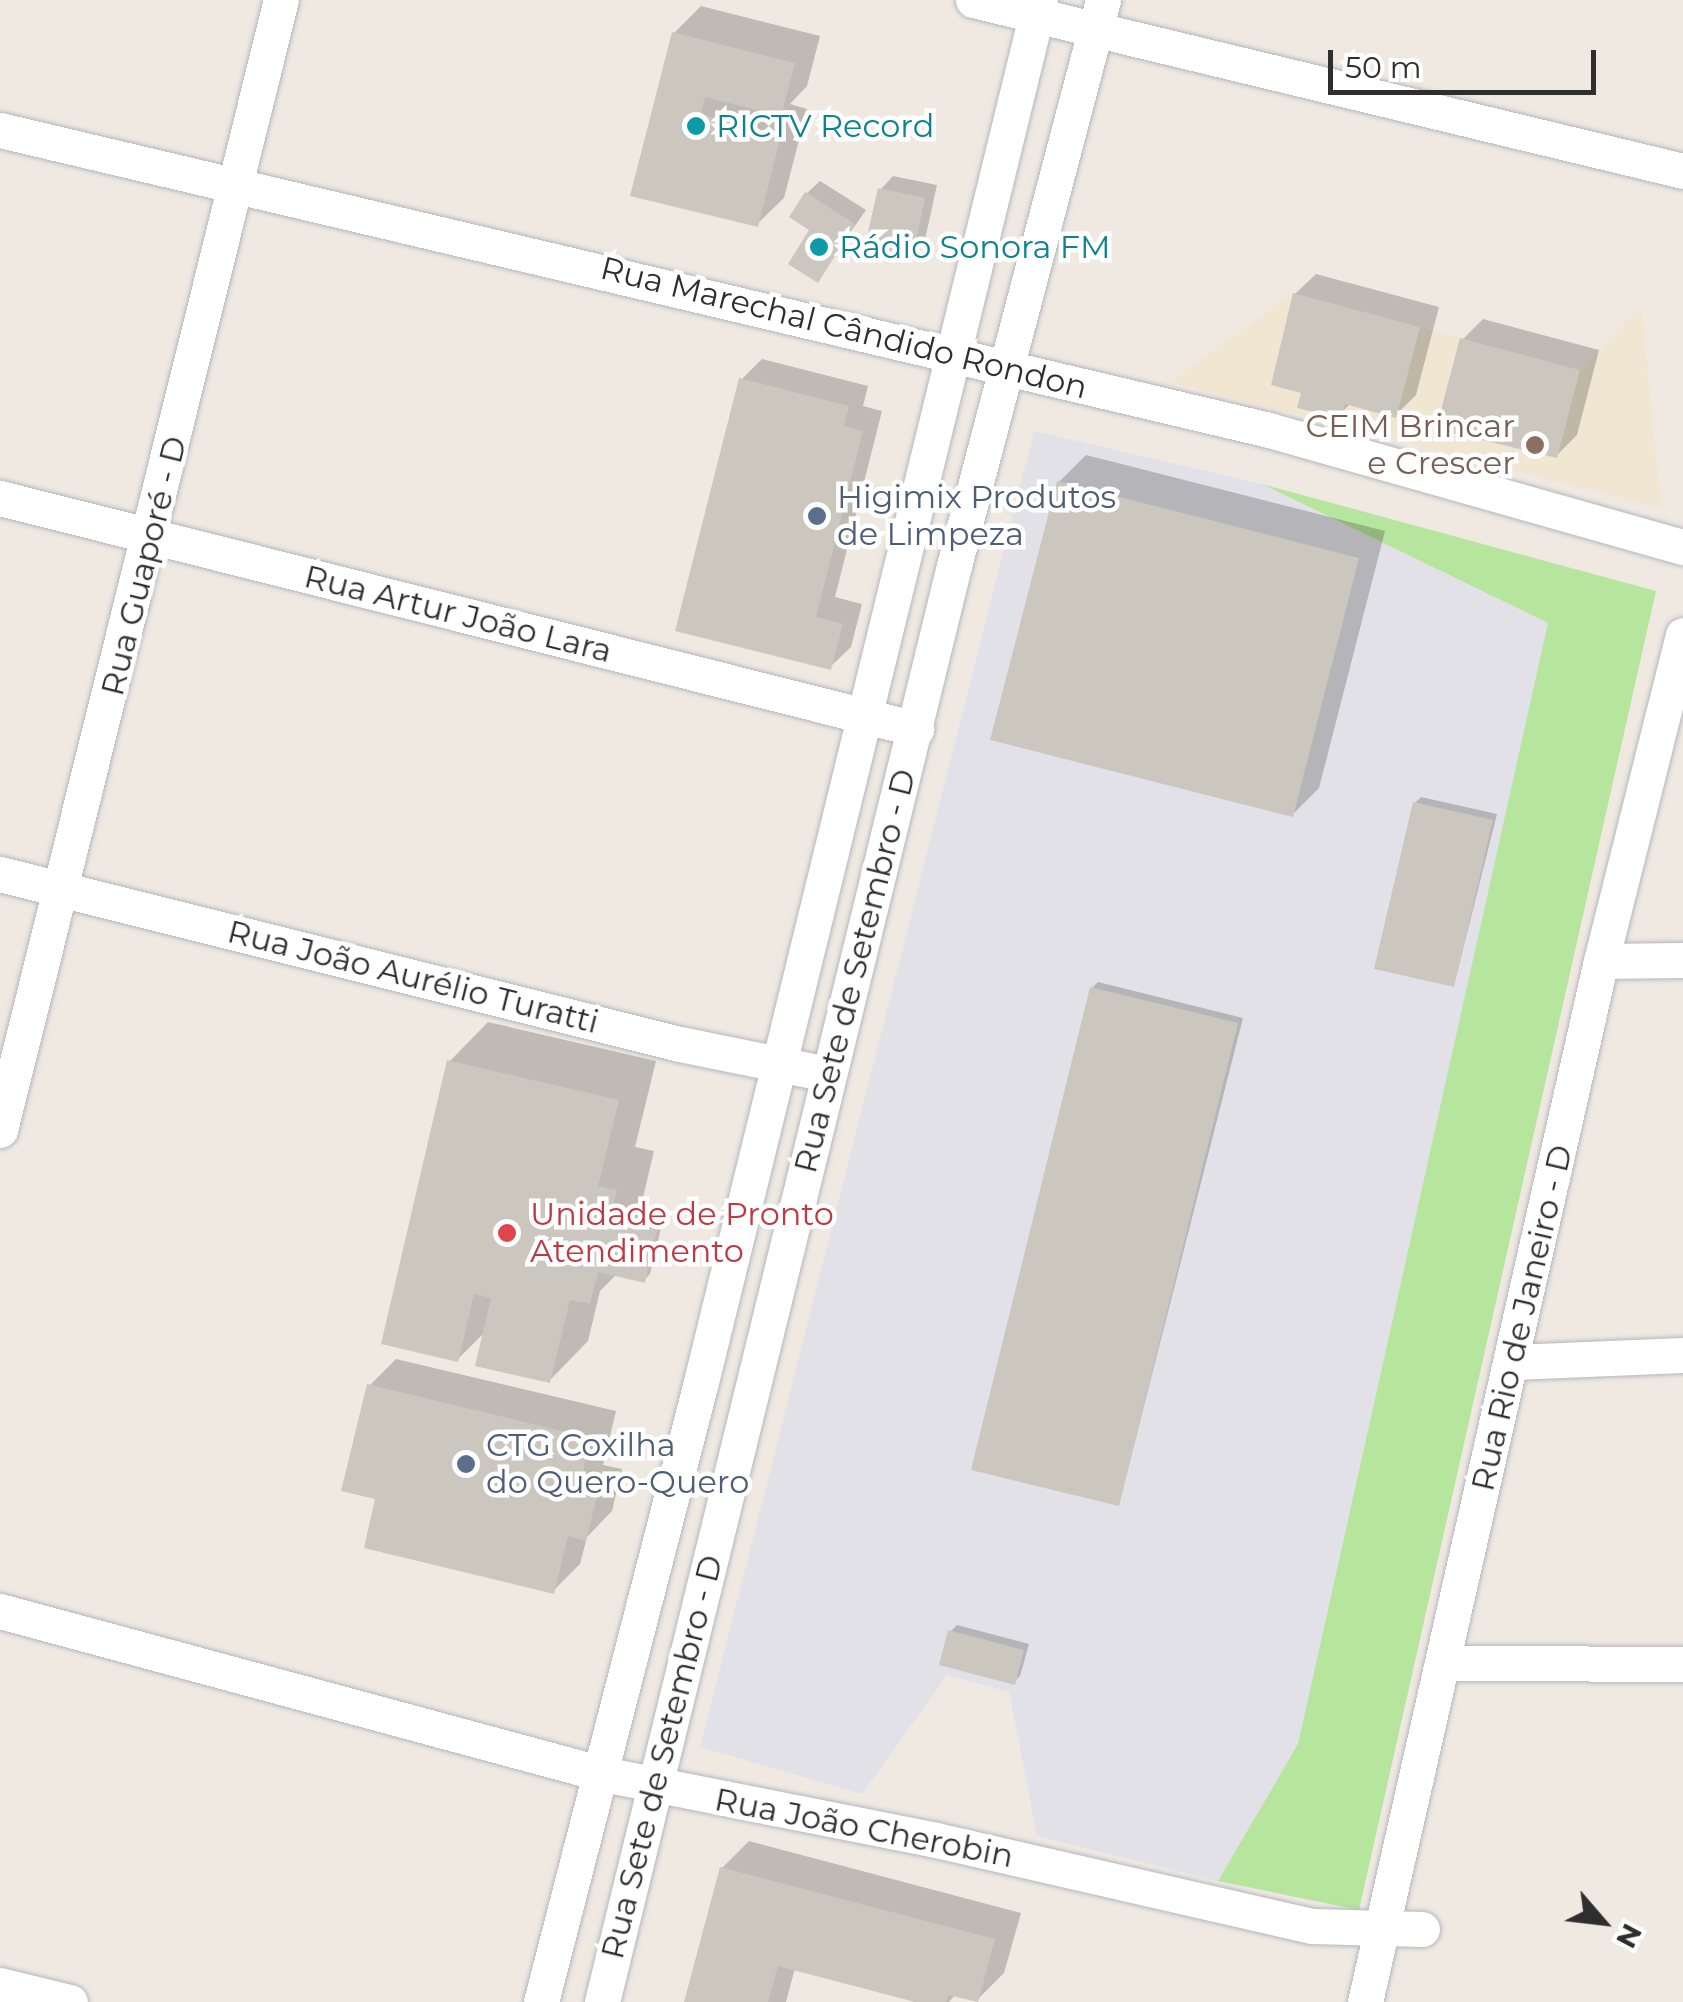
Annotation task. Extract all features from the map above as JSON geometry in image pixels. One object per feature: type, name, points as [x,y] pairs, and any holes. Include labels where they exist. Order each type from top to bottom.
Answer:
[{"type":"street","name":"Rua Guaporé - D","points":[[0,1130],[152,536],[280,0]]},
{"type":"street","points":[[973,0],[1099,15],[1683,171]]},
{"type":"street","name":"Rua Sete de Setembro - D","points":[[541,2002],[602,1774],[865,717],[900,552],[954,354],[1038,8]]},
{"type":"street","name":"Rua Sete de Setembro - D","points":[[602,2002],[954,566],[1099,15]]},
{"type":"street","name":"Rua Marechal Cândido Rondon","points":[[0,130],[239,183],[1268,430],[1683,547]]},
{"type":"street","name":"Rua Artur João Lara","points":[[0,498],[916,729]]},
{"type":"street","points":[[900,552],[954,566]]},
{"type":"street","name":"Rua Rio de Janeiro - D","points":[[1365,2002],[1513,1362],[1600,961],[1683,635]]},
{"type":"street","name":"Rua João Aurélio Turatti","points":[[0,874],[828,1074]]},
{"type":"street","points":[[1600,961],[1683,960]]},
{"type":"street","points":[[1513,1362],[1683,1355]]},
{"type":"street","name":"Rua João Cherobin","points":[[0,1610],[657,1787],[936,1840],[1312,1926],[1422,1930]]},
{"type":"street","points":[[1444,1663],[1683,1664]]},
{"type":"street","points":[[0,1984],[70,2002]]},
{"type":"shaded area","name":"CEIM Brincar e Crescer","points":[[1293,293],[1580,370],[1641,306],[1661,508],[1170,382]]},
{"type":"shaded area","points":[[1034,431],[1262,484],[1548,623],[1298,1744],[1218,1881],[1037,1836],[1009,1692],[947,1675],[862,1794],[700,1747]]},
{"type":"green space","points":[[1262,484],[1656,591],[1359,1910],[1218,1881],[1298,1744],[1548,623]]},
{"type":"building","name":"RICTV Record","points":[[672,32],[795,63],[781,116],[705,97],[701,115],[781,135],[758,227],[630,196]]},
{"type":"building","points":[[878,188],[925,198],[912,260],[864,250]]},
{"type":"building","name":"Rádio Sonora FM","points":[[805,192],[855,224],[818,283],[788,264],[809,230],[789,217]]},
{"type":"building","points":[[1293,293],[1420,327],[1396,418],[1345,404],[1340,418],[1297,408],[1301,393],[1271,385]]},
{"type":"building","points":[[1460,338],[1580,370],[1557,458],[1436,429]]},
{"type":"building","points":[[739,378],[849,406],[844,426],[863,431],[816,617],[843,624],[831,670],[675,631]]},
{"type":"building","points":[[1057,481],[1359,558],[1293,817],[990,740]]},
{"type":"building","points":[[1413,802],[1493,820],[1454,987],[1374,969]]},
{"type":"building","points":[[1090,987],[1238,1023],[1119,1506],[971,1470]]},
{"type":"building","name":"Unidade de Pronto Atendimento","points":[[447,1060],[619,1100],[598,1186],[617,1190],[610,1219],[657,1230],[645,1283],[598,1272],[590,1304],[570,1300],[550,1383],[475,1366],[491,1298],[474,1294],[458,1362],[381,1344]]},
{"type":"building","name":"CTG Coxilha do Quero-Quero","points":[[367,1384],[591,1438],[578,1492],[597,1496],[586,1541],[568,1536],[554,1594],[364,1548],[375,1499],[341,1491]]},
{"type":"building","points":[[948,1630],[1024,1650],[1015,1685],[939,1665]]},
{"type":"building","points":[[720,1867],[995,1939],[978,2002],[948,1995],[946,2002],[915,2002],[778,1966],[768,2002],[684,2002]]},
{"type":"place","name":"RICTV Record","points":[[696,126]]},
{"type":"place","name":"Rádio Sonora FM","points":[[819,247]]},
{"type":"place","name":"CEIM Brincar e Crescer","points":[[1535,445]]},
{"type":"place","name":"Higimix Produtos de Limpeza","points":[[817,516]]},
{"type":"place","name":"Unidade de Pronto Atendimento","points":[[507,1233]]},
{"type":"place","name":"CTG Coxilha do Quero-Quero","points":[[466,1464]]}]
